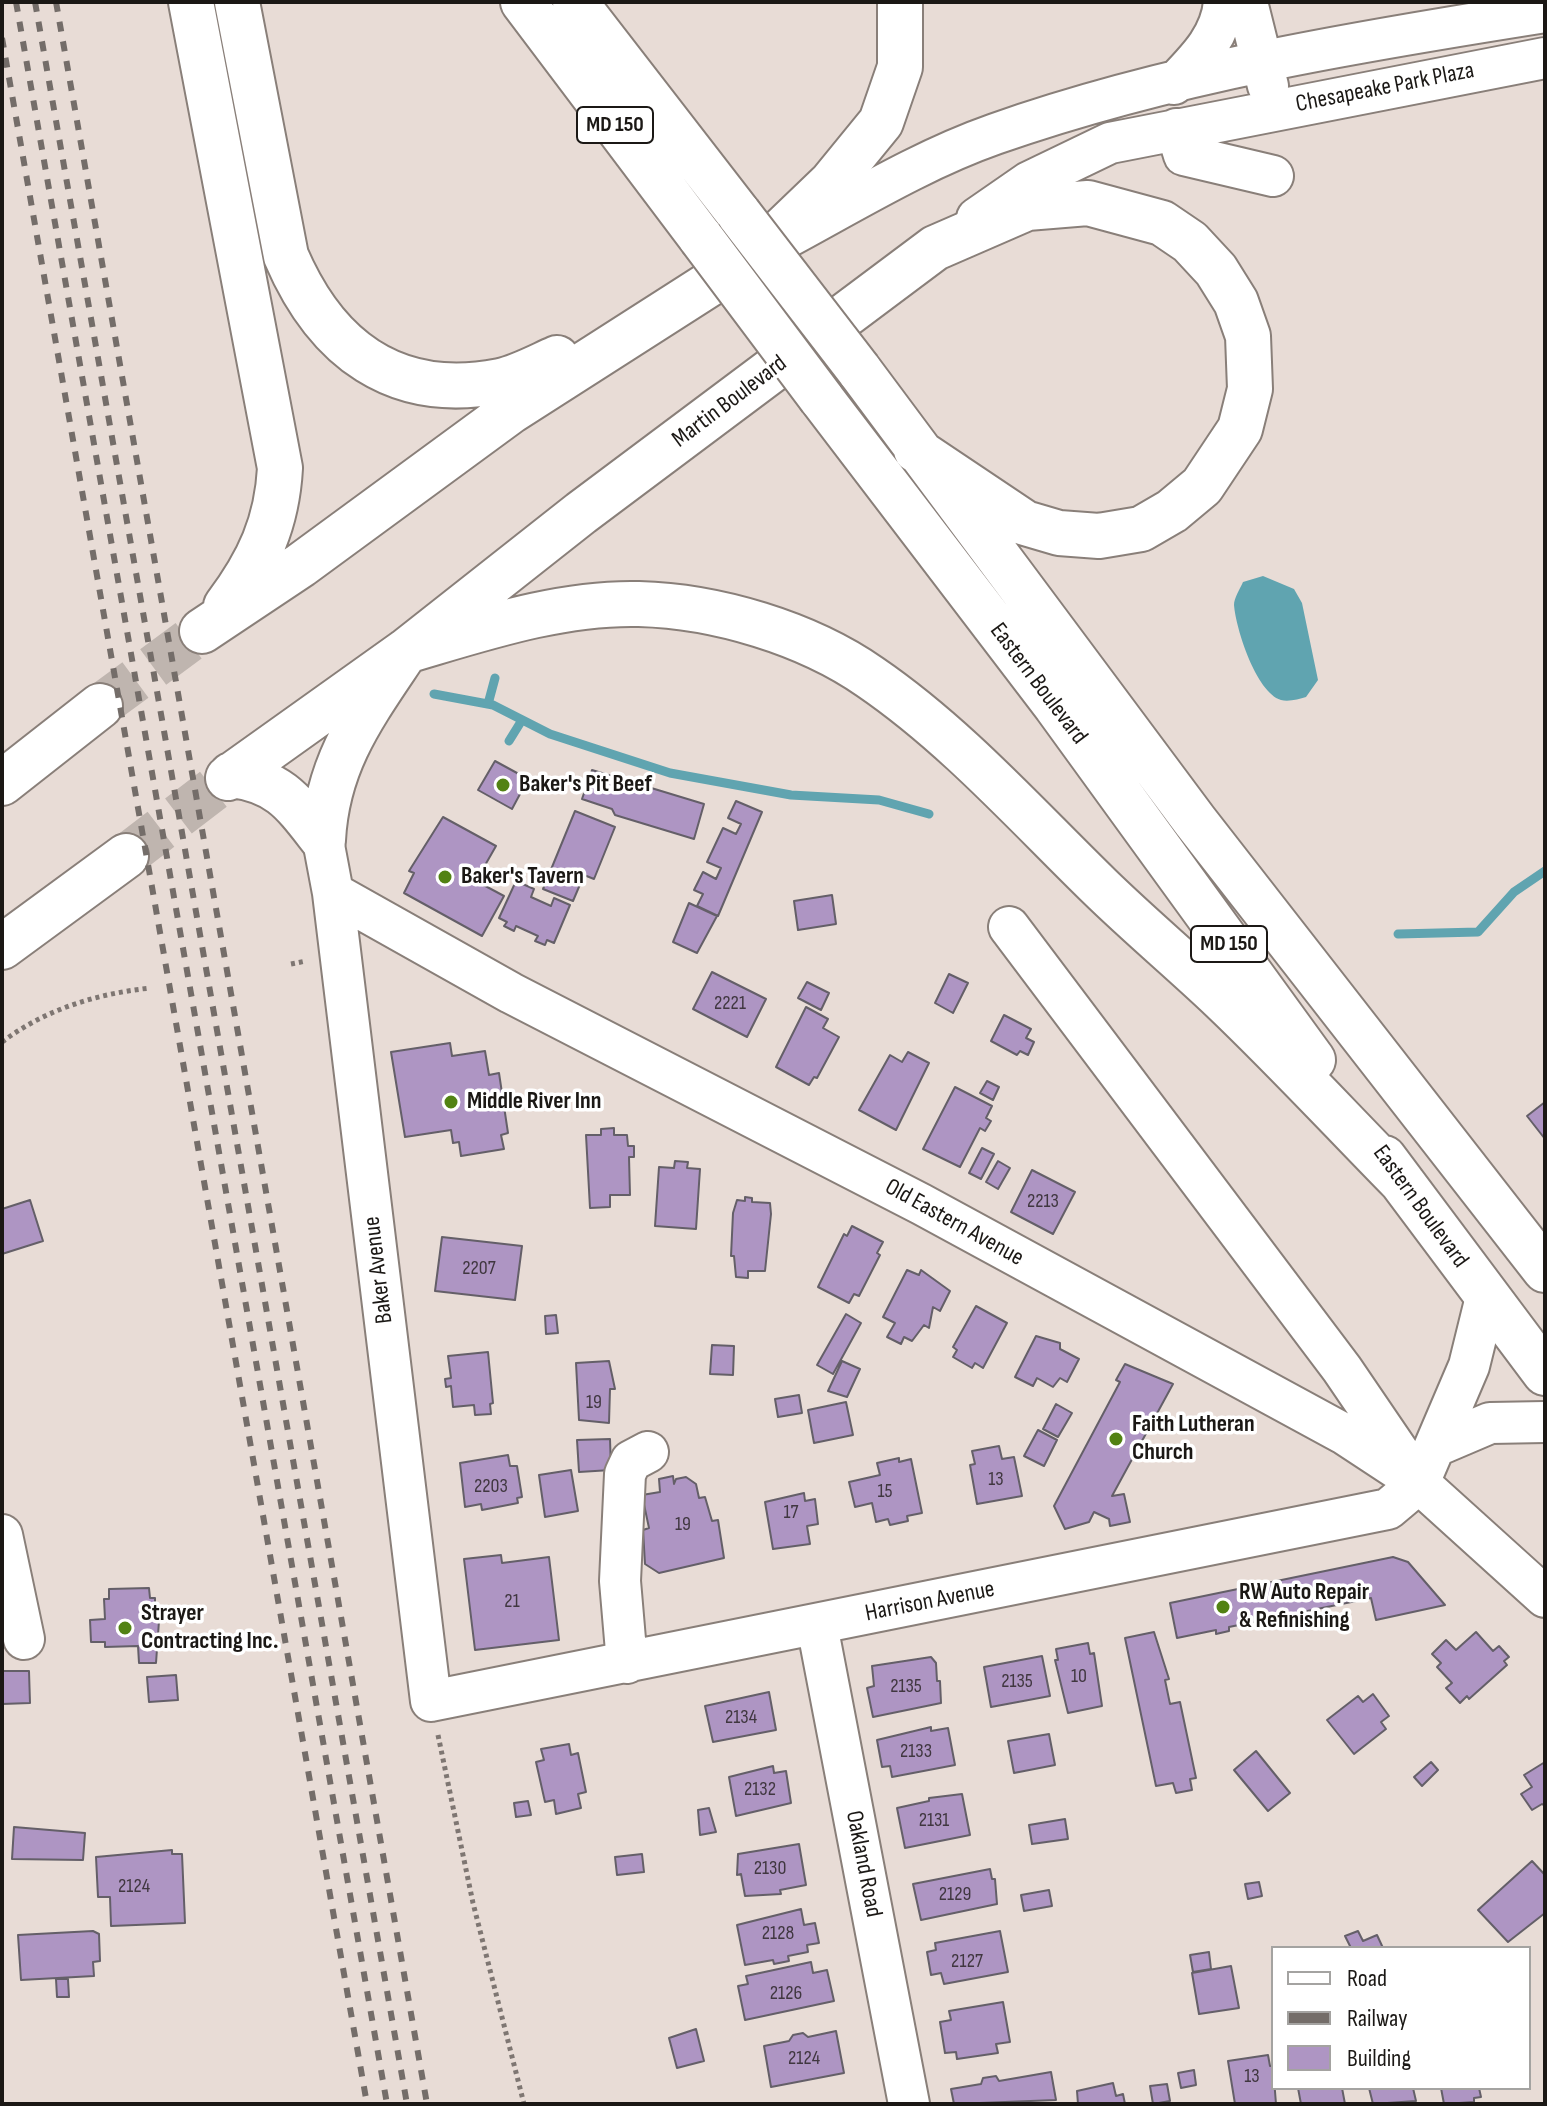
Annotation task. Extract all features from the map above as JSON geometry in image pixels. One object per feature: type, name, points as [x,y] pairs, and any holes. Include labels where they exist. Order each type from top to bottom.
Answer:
[{"type":"main road","points":[[191,2],[280,468],[272,527],[258,560],[205,629],[301,565],[511,411],[758,253],[832,182],[881,122],[900,67],[900,2]]},
{"type":"main road","points":[[237,2],[286,256],[301,291],[320,319],[344,344],[370,364],[402,378],[438,385],[474,384],[503,381],[642,326]]},
{"type":"main road","name":"Eastern Boulevard","points":[[575,2],[596,20],[1195,821],[1545,1270]]},
{"type":"main road","name":"Eastern Boulevard","points":[[524,5],[1056,706],[1486,1297],[1545,1373]]},
{"type":"main road","points":[[916,450],[1025,523],[1059,533],[1099,536],[1141,529],[1172,511],[1202,486],[1240,429],[1250,389],[1248,336],[1236,302],[1216,270],[1190,242],[1162,223],[1088,203],[1057,203],[1027,208],[935,248]]},
{"type":"main road","name":"Martin Boulevard","points":[[323,840],[293,802],[269,783],[230,776],[406,651],[581,513],[935,248]]},
{"type":"main road","points":[[323,840],[325,803],[333,775],[362,717],[406,651],[544,614],[638,604],[690,610],[755,625],[836,657],[870,676],[953,745],[1156,942],[1221,998],[1402,1182]]},
{"type":"main road","points":[[2,783],[100,706]]},
{"type":"main road","points":[[2,947],[126,856]]},
{"type":"street","points":[[1174,84],[1204,52],[1223,19],[1224,2]]},
{"type":"street","name":"Chesapeake Park Plaza","points":[[1247,2],[1264,62],[1273,110],[1545,58]]},
{"type":"street","name":"Chesapeake Park Plaza","points":[[1264,62],[1545,12]]},
{"type":"street","points":[[758,253],[902,175],[993,134],[1088,105],[1264,62]]},
{"type":"street","name":"Martin Boulevard","points":[[935,248],[1029,182],[1110,143],[1273,110]]},
{"type":"street","points":[[1176,129],[1184,155],[1273,176]]},
{"type":"street","name":"Baker Avenue","points":[[323,840],[333,893],[431,1701]]},
{"type":"street","name":"Old Eastern Avenue","points":[[333,893],[511,993],[921,1204],[1346,1435],[1419,1483],[1545,1597]]},
{"type":"street","points":[[1009,927],[1342,1369],[1419,1483]]},
{"type":"street","points":[[1419,1483],[1469,1366],[1486,1297]]},
{"type":"street","points":[[1436,1446],[1490,1423],[1545,1422]]},
{"type":"street","points":[[627,1663],[620,1581],[625,1474],[631,1461],[648,1452]]},
{"type":"street","name":"Harrison Avenue","points":[[431,1701],[1388,1509],[1419,1483]]},
{"type":"street","points":[[2,1535],[24,1639]]},
{"type":"street","name":"Oakland Road","points":[[817,1625],[909,2104]]},
{"type":"path","points":[[2,1042],[45,1015],[104,993],[150,988]]},
{"type":"path","points":[[431,1701],[473,1903],[524,2104]]},
{"type":"water","points":[[1263,576],[1294,589],[1302,603],[1318,680],[1306,697],[1284,701],[1272,695],[1256,673],[1243,643],[1235,599],[1243,582]]},
{"type":"building","name":"Baker's Pit Beef","points":[[495,761],[528,779],[512,809],[478,790]]},
{"type":"building","points":[[592,770],[704,804],[694,839],[615,815],[612,809],[582,799]]},
{"type":"building","points":[[736,801],[762,812],[718,916],[697,906],[703,894],[694,890],[703,872],[716,879],[721,868],[707,862],[723,828],[736,834],[741,824],[728,818]]},
{"type":"building","points":[[575,811],[615,827],[594,879],[584,875],[573,901],[543,889]]},
{"type":"building","name":"Baker's Tavern","points":[[443,817],[496,846],[476,881],[504,896],[482,936],[404,893],[414,873],[409,871]]},
{"type":"building","points":[[516,881],[534,889],[531,897],[551,906],[554,898],[570,905],[554,943],[547,940],[545,945],[535,941],[538,936],[516,926],[514,931],[504,926],[507,922],[499,918]]},
{"type":"building","points":[[832,895],[836,924],[798,930],[794,901]]},
{"type":"building","points":[[689,903],[717,916],[697,953],[673,942]]},
{"type":"building","points":[[712,972],[766,999],[747,1037],[693,1009]]},
{"type":"building","points":[[949,974],[968,983],[953,1013],[935,1003]]},
{"type":"building","points":[[807,982],[829,993],[821,1010],[798,998]]},
{"type":"building","points":[[806,1007],[828,1019],[823,1028],[839,1037],[817,1078],[814,1077],[809,1085],[776,1067]]},
{"type":"building","points":[[1004,1015],[1031,1029],[1026,1038],[1034,1042],[1028,1055],[1020,1051],[1017,1055],[991,1041]]},
{"type":"building","name":"Middle River Inn","points":[[450,1043],[452,1056],[485,1051],[489,1075],[499,1073],[508,1133],[501,1135],[504,1149],[461,1156],[459,1142],[453,1143],[451,1130],[405,1137],[391,1052]]},
{"type":"building","points":[[908,1052],[929,1063],[896,1130],[859,1110],[890,1055],[902,1062]]},
{"type":"building","points":[[987,1081],[999,1087],[993,1100],[980,1093]]},
{"type":"building","points":[[955,1087],[992,1106],[986,1118],[991,1121],[985,1131],[980,1128],[960,1167],[923,1149]]},
{"type":"building","points":[[1545,1102],[1545,1139],[1527,1116]]},
{"type":"building","points":[[614,1128],[614,1135],[627,1135],[628,1146],[634,1146],[634,1157],[629,1157],[630,1195],[610,1195],[610,1207],[590,1208],[586,1135],[601,1135],[601,1129]]},
{"type":"building","points":[[982,1148],[994,1154],[981,1179],[969,1173]]},
{"type":"building","points":[[675,1161],[688,1162],[687,1168],[700,1169],[696,1229],[655,1226],[659,1167],[674,1168]]},
{"type":"building","points":[[998,1161],[1010,1168],[998,1189],[986,1182]]},
{"type":"building","points":[[1032,1170],[1075,1192],[1053,1234],[1011,1212]]},
{"type":"building","points":[[745,1197],[752,1198],[752,1202],[770,1203],[771,1214],[765,1271],[748,1271],[748,1278],[736,1277],[734,1256],[731,1256],[733,1213],[737,1200],[745,1201]]},
{"type":"building","points":[[30,1200],[43,1241],[2,1254],[2,1209]]},
{"type":"building","points":[[852,1226],[883,1242],[877,1253],[880,1255],[859,1296],[854,1294],[849,1303],[818,1287],[844,1234],[847,1236]]},
{"type":"building","points":[[442,1237],[522,1246],[515,1300],[435,1291]]},
{"type":"building","points":[[907,1270],[919,1275],[921,1270],[950,1291],[940,1311],[933,1307],[929,1328],[924,1325],[912,1341],[904,1337],[901,1344],[887,1337],[895,1323],[883,1317]]},
{"type":"building","points":[[976,1306],[1007,1323],[983,1368],[975,1363],[972,1368],[953,1357],[957,1350],[953,1347]]},
{"type":"building","points":[[846,1314],[861,1323],[833,1374],[817,1365]]},
{"type":"building","points":[[556,1315],[558,1333],[546,1334],[545,1316]]},
{"type":"building","points":[[1036,1336],[1060,1343],[1060,1349],[1079,1359],[1067,1382],[1060,1378],[1053,1387],[1037,1378],[1033,1386],[1015,1377]]},
{"type":"building","points":[[712,1345],[734,1346],[733,1375],[710,1374]]},
{"type":"building","points":[[488,1352],[493,1403],[490,1404],[491,1414],[475,1415],[474,1405],[453,1407],[451,1386],[446,1387],[445,1379],[451,1378],[448,1356]]},
{"type":"building","points":[[609,1361],[615,1389],[610,1389],[609,1423],[579,1420],[576,1363]]},
{"type":"building","points":[[842,1361],[860,1369],[847,1397],[828,1391]]},
{"type":"building","name":"Faith Lutheran Church","points":[[1125,1364],[1173,1384],[1112,1496],[1124,1494],[1130,1522],[1110,1526],[1109,1519],[1094,1512],[1089,1522],[1065,1529],[1054,1506],[1120,1382],[1116,1380]]},
{"type":"building","points":[[799,1395],[802,1413],[778,1417],[775,1399]]},
{"type":"building","points":[[846,1402],[853,1435],[814,1443],[808,1410]]},
{"type":"building","points":[[1056,1404],[1072,1413],[1058,1437],[1043,1429]]},
{"type":"building","points":[[1038,1430],[1057,1440],[1044,1466],[1024,1456]]},
{"type":"building","points":[[610,1439],[611,1470],[579,1472],[577,1440]]},
{"type":"building","points":[[999,1446],[1002,1459],[1014,1457],[1022,1496],[977,1504],[970,1465],[975,1464],[972,1451]]},
{"type":"building","points":[[508,1455],[510,1466],[517,1466],[522,1497],[517,1498],[518,1503],[482,1510],[481,1504],[465,1507],[460,1463]]},
{"type":"building","points":[[899,1458],[899,1462],[911,1459],[922,1513],[907,1516],[908,1521],[890,1525],[888,1519],[876,1522],[872,1503],[855,1507],[849,1482],[880,1475],[877,1463]]},
{"type":"building","points":[[571,1470],[578,1511],[545,1517],[539,1475]]},
{"type":"building","points":[[673,1476],[674,1484],[676,1479],[686,1477],[696,1484],[699,1498],[705,1497],[712,1521],[718,1520],[724,1558],[659,1573],[645,1564],[643,1530],[649,1528],[642,1495],[660,1492],[659,1479]]},
{"type":"building","points":[[804,1493],[805,1501],[815,1499],[818,1524],[807,1526],[810,1544],[773,1549],[765,1502]]},
{"type":"building","points":[[501,1555],[502,1563],[549,1557],[559,1640],[475,1650],[464,1559]]},
{"type":"building","points":[[1393,1557],[1408,1562],[1445,1605],[1376,1620],[1371,1598],[1229,1627],[1229,1631],[1216,1634],[1216,1630],[1177,1638],[1170,1603]]},
{"type":"building","name":"Strayer Contracting Inc.","points":[[149,1588],[150,1598],[155,1598],[155,1621],[159,1621],[156,1663],[139,1663],[138,1646],[105,1647],[105,1642],[91,1642],[90,1620],[105,1619],[104,1599],[109,1599],[109,1589]]},
{"type":"building","points":[[1154,1632],[1169,1679],[1165,1680],[1170,1704],[1180,1702],[1196,1778],[1190,1779],[1192,1790],[1176,1793],[1173,1783],[1156,1786],[1125,1638]]},
{"type":"building","points":[[1476,1632],[1493,1651],[1499,1646],[1509,1657],[1504,1661],[1507,1665],[1469,1699],[1467,1696],[1460,1703],[1446,1688],[1452,1683],[1437,1667],[1441,1663],[1432,1654],[1446,1640],[1456,1650]]},
{"type":"building","points":[[1088,1643],[1090,1654],[1094,1653],[1102,1706],[1068,1713],[1055,1660],[1058,1660],[1056,1649]]},
{"type":"building","points":[[1042,1656],[1050,1696],[991,1707],[984,1667]]},
{"type":"building","points":[[931,1657],[936,1663],[937,1681],[940,1681],[941,1703],[873,1717],[867,1688],[874,1686],[872,1666]]},
{"type":"building","points":[[2,1671],[29,1671],[30,1703],[2,1704]]},
{"type":"building","points":[[176,1675],[178,1700],[149,1702],[147,1677]]},
{"type":"building","points":[[769,1692],[776,1730],[713,1742],[705,1706]]},
{"type":"building","points":[[1373,1694],[1389,1716],[1381,1722],[1386,1729],[1354,1754],[1327,1720],[1358,1696],[1363,1702]]},
{"type":"building","points":[[931,1727],[931,1731],[948,1728],[955,1765],[892,1777],[890,1766],[882,1767],[877,1740]]},
{"type":"building","points":[[1049,1734],[1055,1765],[1014,1773],[1008,1741]]},
{"type":"building","points":[[569,1744],[571,1755],[578,1753],[586,1792],[578,1794],[581,1808],[556,1814],[554,1800],[545,1802],[536,1762],[544,1760],[541,1749]]},
{"type":"building","points":[[1256,1751],[1290,1793],[1268,1811],[1234,1770]]},
{"type":"building","points":[[1431,1762],[1438,1770],[1422,1786],[1414,1777]]},
{"type":"building","points":[[1545,1762],[1545,1806],[1542,1804],[1532,1810],[1521,1794],[1532,1787],[1524,1775]]},
{"type":"building","points":[[773,1766],[774,1773],[786,1771],[791,1803],[736,1816],[729,1777]]},
{"type":"building","points":[[962,1794],[970,1835],[905,1848],[897,1808],[929,1801],[929,1798]]},
{"type":"building","points":[[528,1801],[531,1815],[516,1817],[514,1803]]},
{"type":"building","points":[[709,1808],[716,1832],[700,1835],[698,1810]]},
{"type":"building","points":[[1065,1819],[1068,1839],[1032,1844],[1029,1825]]},
{"type":"building","points":[[14,1827],[85,1833],[83,1860],[12,1859]]},
{"type":"building","points":[[799,1844],[806,1885],[780,1890],[781,1894],[745,1896],[741,1874],[737,1875],[738,1854]]},
{"type":"building","points":[[172,1850],[172,1854],[182,1854],[185,1923],[111,1926],[110,1897],[98,1897],[96,1857]]},
{"type":"building","points":[[642,1854],[644,1872],[617,1875],[615,1857]]},
{"type":"building","points":[[1532,1861],[1545,1875],[1545,1913],[1508,1942],[1478,1910]]},
{"type":"building","points":[[990,1869],[992,1879],[995,1879],[997,1904],[921,1920],[913,1884]]},
{"type":"building","points":[[1259,1882],[1262,1896],[1248,1899],[1245,1884]]},
{"type":"building","points":[[1049,1890],[1052,1906],[1024,1911],[1021,1895]]},
{"type":"building","points":[[801,1909],[804,1925],[815,1923],[819,1943],[807,1945],[808,1952],[788,1956],[789,1961],[774,1964],[773,1960],[745,1965],[737,1925]]},
{"type":"building","points":[[93,1931],[99,1934],[100,1961],[93,1962],[94,1976],[21,1980],[18,1935]]},
{"type":"building","points":[[1000,1931],[1008,1972],[944,1984],[941,1973],[931,1975],[927,1952],[936,1950],[935,1943]]},
{"type":"building","points":[[1358,1931],[1363,1941],[1377,1935],[1382,1946],[1350,1946],[1345,1936]]},
{"type":"building","points":[[1209,1952],[1211,1969],[1193,1972],[1190,1955]]},
{"type":"building","points":[[811,1962],[813,1973],[827,1970],[834,2001],[745,2020],[738,1986],[748,1984],[746,1976]]},
{"type":"building","points":[[1231,1966],[1239,2008],[1199,2014],[1192,1973]]},
{"type":"building","points":[[56,1979],[68,1979],[69,1997],[57,1997]]},
{"type":"building","points":[[1003,2002],[1010,2042],[996,2044],[998,2053],[957,2059],[956,2052],[945,2053],[940,2022],[951,2020],[949,2011]]},
{"type":"building","points":[[696,2029],[704,2061],[677,2068],[669,2038]]},
{"type":"building","points":[[836,2031],[844,2073],[771,2087],[764,2046],[789,2041],[793,2035],[803,2033],[808,2037]]},
{"type":"building","points":[[1268,2055],[1271,2090],[1275,2090],[1276,2104],[1235,2104],[1228,2061]]},
{"type":"building","points":[[1194,2070],[1196,2085],[1181,2088],[1178,2073]]},
{"type":"building","points":[[1051,2072],[1056,2100],[954,2104],[951,2089],[981,2084],[983,2078],[996,2076],[999,2081]]},
{"type":"building","points":[[1113,2083],[1116,2096],[1123,2094],[1125,2104],[1078,2104],[1077,2091]]},
{"type":"building","points":[[1167,2084],[1170,2101],[1153,2104],[1150,2086]]},
{"type":"building","points":[[1298,2090],[1342,2090],[1345,2104],[1301,2104]]},
{"type":"building","points":[[1370,2090],[1413,2090],[1416,2101],[1373,2104]]},
{"type":"building","points":[[1441,2090],[1479,2090],[1481,2097],[1474,2098],[1474,2102],[1444,2104]]},
{"type":"waterway","points":[[488,704],[495,678]]},
{"type":"waterway","points":[[434,694],[493,705],[550,734],[670,773],[791,795],[879,800],[929,814]]},
{"type":"waterway","points":[[509,741],[522,720]]},
{"type":"waterway","points":[[1398,934],[1478,932],[1514,892],[1545,871]]},
{"type":"tunnel","points":[[100,706],[202,631]]},
{"type":"tunnel","points":[[126,856],[228,778]]},
{"type":"railway","points":[[16,2],[387,2104]]},
{"type":"railway","points":[[35,2],[407,2104]]},
{"type":"railway","points":[[56,2],[427,2104]]},
{"type":"railway","points":[[2,38],[367,2104]]},
{"type":"place","name":"Baker's Pit Beef","points":[[503,785]]},
{"type":"place","name":"Baker's Tavern","points":[[445,877]]},
{"type":"place","name":"Middle River Inn","points":[[451,1102]]},
{"type":"place","name":"Faith Lutheran Church","points":[[1116,1439]]},
{"type":"place","name":"RW Auto Repair & Refinishing","points":[[1223,1607]]},
{"type":"place","name":"Strayer Contracting Inc.","points":[[125,1628]]}]
